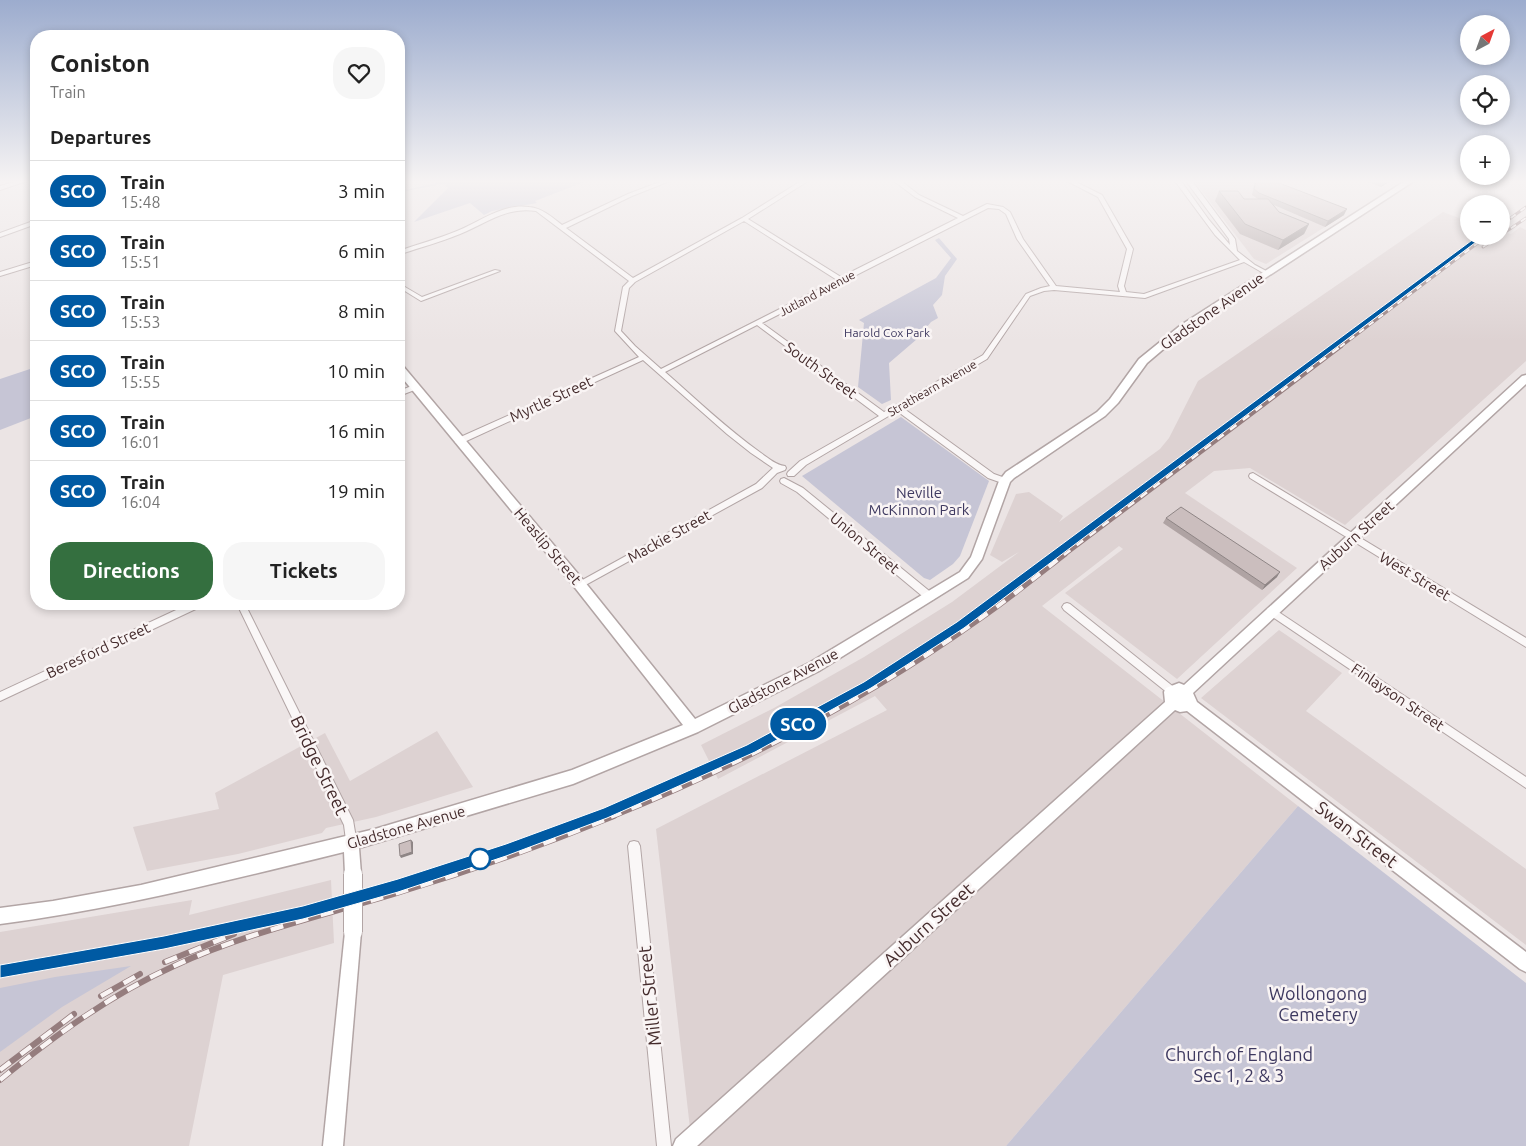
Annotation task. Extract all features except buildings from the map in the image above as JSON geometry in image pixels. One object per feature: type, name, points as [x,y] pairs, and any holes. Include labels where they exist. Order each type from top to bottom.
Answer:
[{"type":"main road","name":"Gladstone Avenue","points":[[0,916],[53,910],[141,893],[351,844],[573,777],[693,727],[799,674],[958,579],[973,565],[1005,481],[1018,469],[1108,408],[1143,361],[1177,333],[1327,234]]},
{"type":"main road","name":"Heaslip Street","points":[[405,376],[580,585],[693,727]]},
{"type":"main road","name":"Auburn Street","points":[[683,1146],[1180,697],[1526,378]]},
{"type":"main road","name":"Swan Street","points":[[1180,697],[1526,963]]},
{"type":"main road","name":"Bridge Street","points":[[333,1146],[353,932],[351,844]]},
{"type":"street","points":[[405,251],[452,234]]},
{"type":"street","points":[[572,234],[633,281],[718,234]]},
{"type":"street","points":[[767,234],[841,280]]},
{"type":"street","name":"Jutland Avenue","points":[[660,372],[930,234]]},
{"type":"street","name":"Jutland Avenue","points":[[1018,234],[1054,288]]},
{"type":"street","points":[[1122,234],[1130,248],[1121,286],[1124,295]]},
{"type":"street","points":[[1219,234],[1242,261],[1267,273]]},
{"type":"street","points":[[1229,234],[1232,239],[1234,250]]},
{"type":"street","name":"Strathearn Avenue","points":[[782,475],[985,357],[1028,295],[1043,289],[1054,288],[1145,296],[1242,261]]},
{"type":"street","points":[[0,274],[30,265]]},
{"type":"street","points":[[405,290],[421,299],[497,271]]},
{"type":"street","name":"Union Street","points":[[633,281],[626,287],[618,331],[660,372],[930,597]]},
{"type":"street","name":"South Street","points":[[758,323],[884,416]]},
{"type":"street","name":"Myrtle Street","points":[[459,441],[644,357]]},
{"type":"street","points":[[405,391],[414,387]]},
{"type":"street","points":[[898,408],[991,476],[1005,481]]},
{"type":"street","name":"Mackie Street","points":[[580,585],[782,475]]},
{"type":"street","name":"West Street","points":[[1253,476],[1526,643]]},
{"type":"street","name":"Swan Street","points":[[1067,606],[1180,697]]},
{"type":"street","name":"Beresford Street","points":[[0,697],[184,610]]},
{"type":"street","name":"Bridge Street","points":[[244,610],[349,824],[351,844]]},
{"type":"street","name":"Finlayson Street","points":[[1271,612],[1526,784]]},
{"type":"street","name":"Miller Street","points":[[634,846],[664,1146]]},
{"type":"shaded area","points":[[1235,234],[1313,234],[1266,264],[1254,259]]},
{"type":"shaded area","points":[[1410,234],[1460,234],[1460,245],[1510,245],[1510,234],[1526,234],[1526,361],[1345,525],[1250,468],[1214,471],[1185,493],[1297,568],[1177,679],[1065,593],[1123,549],[1119,546],[1042,606],[1298,806],[1006,1146],[692,1146],[656,829],[887,710],[875,696],[718,779],[701,745],[774,708],[864,657],[952,602],[1019,552],[1002,562],[990,555],[1016,494],[1029,492],[1063,516],[1059,522],[1160,449],[1169,438],[1198,381]]},
{"type":"shaded area","points":[[1279,630],[1342,673],[1306,711],[1526,869],[1526,945],[1201,698]]},
{"type":"shaded area","points":[[437,731],[473,787],[376,817],[326,828],[322,833],[238,854],[147,871],[133,827],[219,809],[215,793],[325,733],[350,781]]},
{"type":"shaded area","points":[[331,880],[334,943],[223,975],[189,1146],[0,1146],[0,932],[192,900],[189,915]]},
{"type":"green space","name":"Harold Cox Park","points":[[939,238],[957,259],[945,276],[942,295],[933,305],[938,318],[931,322],[917,339],[889,363],[891,400],[882,404],[858,387],[864,323],[859,320],[936,278],[951,258],[935,240]]},
{"type":"green space","points":[[30,369],[30,418],[0,430],[0,379]]},
{"type":"green space","name":"Neville McKinnon Park","points":[[901,417],[989,481],[960,556],[953,564],[930,580],[924,578],[802,476]]},
{"type":"green space","name":"Wollongong Cemetery","points":[[1298,806],[1526,983],[1526,1146],[1006,1146]]},
{"type":"green space","points":[[131,966],[62,1007],[0,1052],[0,988],[55,977]]},
{"type":"railway","points":[[1340,347],[1475,245]]},
{"type":"railway","points":[[1064,555],[1341,346]]},
{"type":"railway","points":[[611,817],[755,753],[848,703],[938,648],[1013,595],[1065,554]]},
{"type":"railway","points":[[0,1080],[62,1032],[105,1003],[150,977],[201,954],[256,934],[452,876],[614,816]]},
{"type":"railway","points":[[0,971],[164,943],[311,910]]},
{"type":"railway","points":[[165,962],[234,934]]},
{"type":"railway","points":[[101,996],[140,974]]},
{"type":"railway","points":[[0,1070],[74,1014]]},
{"type":"train","name":"SCO","points":[[0,971],[164,943],[303,912],[398,886],[462,866],[551,834],[648,796],[735,756],[868,685],[960,625],[1469,245]]},
{"type":"park label","name":"Church of England Sec 1, 2 & 3","points":[[1239,1064]]}]
